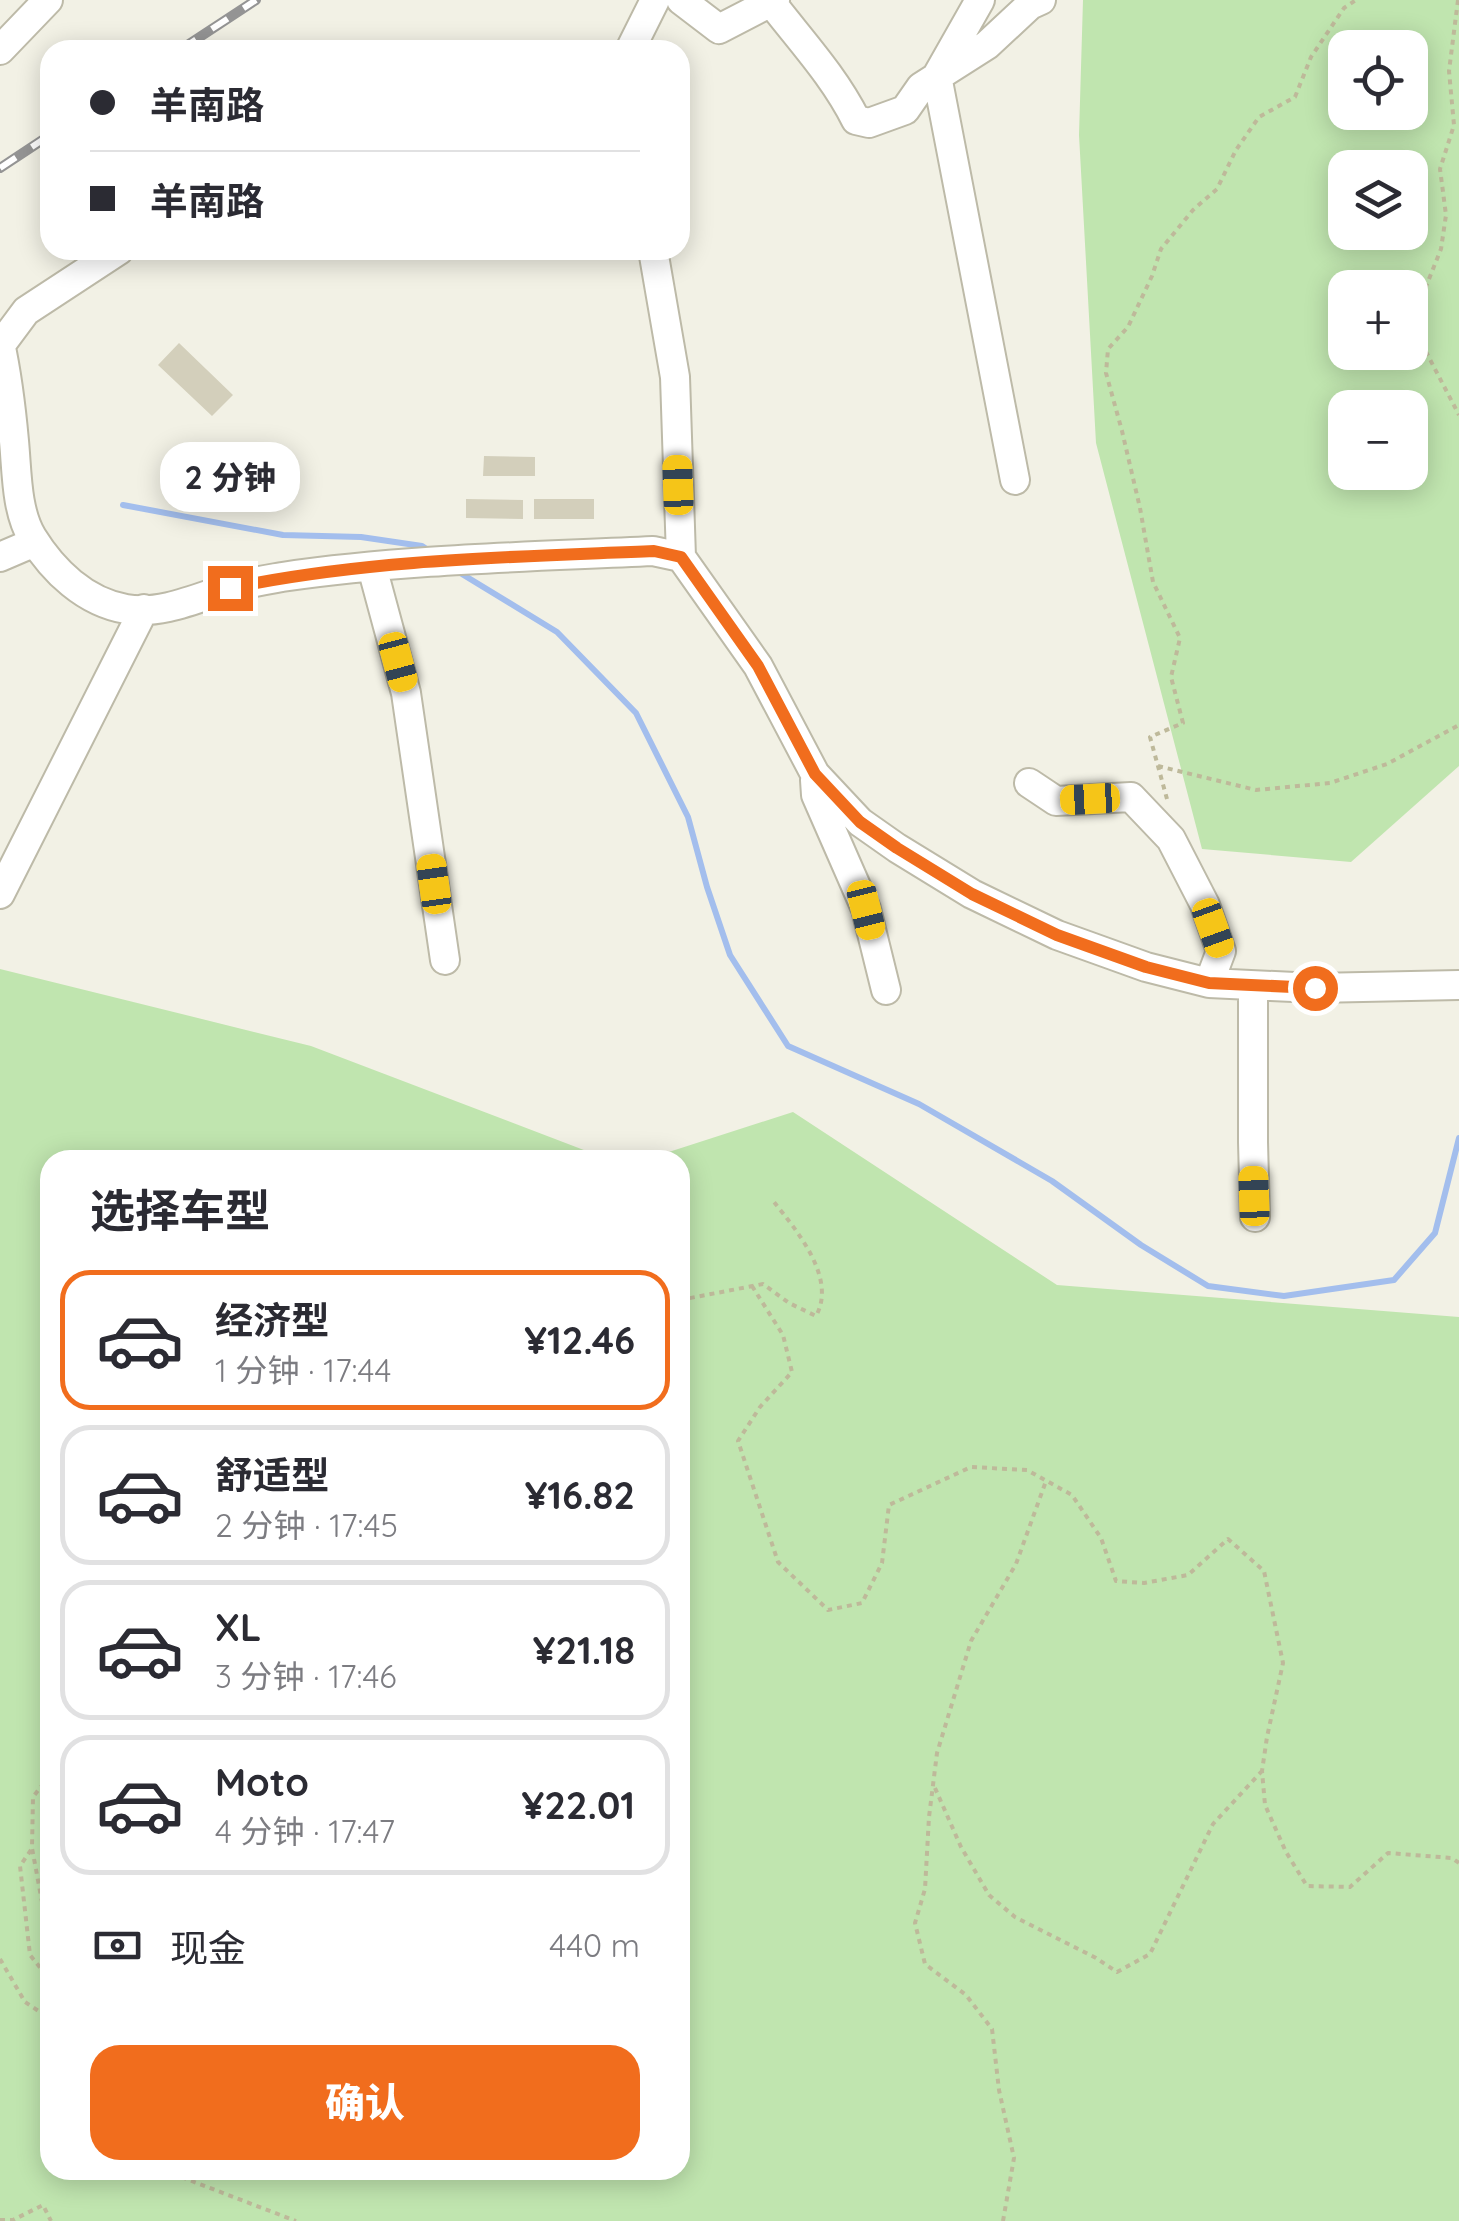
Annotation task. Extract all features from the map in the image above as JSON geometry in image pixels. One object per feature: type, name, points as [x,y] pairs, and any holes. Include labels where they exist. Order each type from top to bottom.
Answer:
[{"type":"street","points":[[0,50],[48,0]]},
{"type":"street","points":[[635,40],[655,0]]},
{"type":"street","points":[[681,0],[719,30],[773,1],[826,69],[856,120],[869,123],[905,110],[922,87],[987,45],[1040,0]]},
{"type":"street","points":[[980,0],[937,76],[1015,480]]},
{"type":"street","points":[[104,260],[26,310],[0,345],[19,497],[27,528],[63,578],[92,598],[127,610],[144,609],[280,578],[372,566],[654,551],[681,557]]},
{"type":"street","points":[[654,260],[675,377],[681,557],[758,666],[815,774],[860,822],[972,894],[1057,935],[1146,967],[1209,983],[1253,986],[1459,985]]},
{"type":"street","points":[[0,556],[35,542]]},
{"type":"street","points":[[372,566],[406,693],[445,960]]},
{"type":"street","points":[[0,894],[144,609]]},
{"type":"street","points":[[815,774],[816,795],[866,910],[886,990]]},
{"type":"street","points":[[1030,783],[1056,801],[1131,798],[1171,839],[1205,905],[1221,951],[1209,983]]},
{"type":"street","points":[[1253,986],[1255,1217]]},
{"type":"path","points":[[1171,839],[1166,799],[1150,736],[1182,723],[1171,677],[1180,638],[1153,582],[1136,488],[1106,372],[1108,349],[1128,326],[1161,249],[1193,210],[1217,189],[1259,116],[1295,97],[1311,57],[1344,8],[1356,0]]},
{"type":"path","points":[[1458,0],[1449,71],[1454,124],[1440,169],[1446,215],[1441,249],[1418,304],[1424,348],[1459,414]]},
{"type":"path","points":[[1158,766],[1256,790],[1330,783],[1387,764],[1459,725]]},
{"type":"path","points":[[690,1298],[763,1284],[789,1304],[816,1316],[823,1304],[822,1275],[774,1202]]},
{"type":"path","points":[[752,1286],[783,1335],[792,1372],[760,1407],[738,1441],[778,1562],[828,1610],[862,1603],[882,1563],[889,1505],[971,1467],[1027,1470],[1072,1495],[1101,1538],[1116,1581],[1144,1582],[1188,1574],[1228,1539],[1264,1571],[1283,1662],[1262,1771],[1265,1805],[1307,1886],[1350,1887],[1388,1853],[1452,1858],[1459,1863]]},
{"type":"path","points":[[1003,2221],[1014,2158],[999,2090],[992,2029],[966,1995],[925,1964],[915,1924],[925,1889],[937,1752],[971,1642],[1016,1564],[1046,1481]]},
{"type":"path","points":[[933,1784],[961,1847],[989,1895],[1015,1917],[1118,1972],[1150,1954],[1213,1824],[1262,1771]]},
{"type":"path","points":[[40,1788],[33,1797],[32,1848],[40,1891]]},
{"type":"path","points":[[32,1848],[20,1866],[30,1955],[40,1968]]},
{"type":"path","points":[[0,1959],[25,2002],[40,2012]]},
{"type":"path","points":[[190,2180],[296,2221]]},
{"type":"path","points":[[0,2220],[13,2220],[43,2206],[51,2221]]},
{"type":"green space","points":[[1083,0],[1459,0],[1459,766],[1351,862],[1202,849],[1096,443],[1079,135]]},
{"type":"green space","points":[[0,969],[311,1046],[584,1150],[40,1150],[40,2180],[690,2180],[690,1150],[675,1150],[793,1112],[1057,1285],[1459,1317],[1459,2221],[0,2221]]},
{"type":"building","points":[[179,343],[233,395],[212,416],[158,365]]},
{"type":"building","points":[[484,456],[535,457],[535,476],[483,476]]},
{"type":"building","points":[[466,499],[523,500],[523,519],[466,518]]},
{"type":"building","points":[[534,499],[594,499],[594,519],[534,519]]},
{"type":"waterway","points":[[123,505],[283,535],[361,537],[422,546],[431,552]]},
{"type":"waterway","points":[[457,571],[557,632],[636,713],[688,817],[730,955],[788,1046],[919,1104],[1052,1181],[1141,1245],[1208,1286],[1284,1296],[1394,1280],[1435,1233],[1459,1138]]},
{"type":"railway","points":[[195,40],[256,0]]},
{"type":"railway","points":[[0,168],[40,142]]},
{"type":"route","points":[[230,588],[372,566],[450,560],[654,551],[681,557],[758,666],[815,774],[860,822],[897,848],[972,894],[1057,935],[1146,967],[1209,983],[1315,988]]}]
